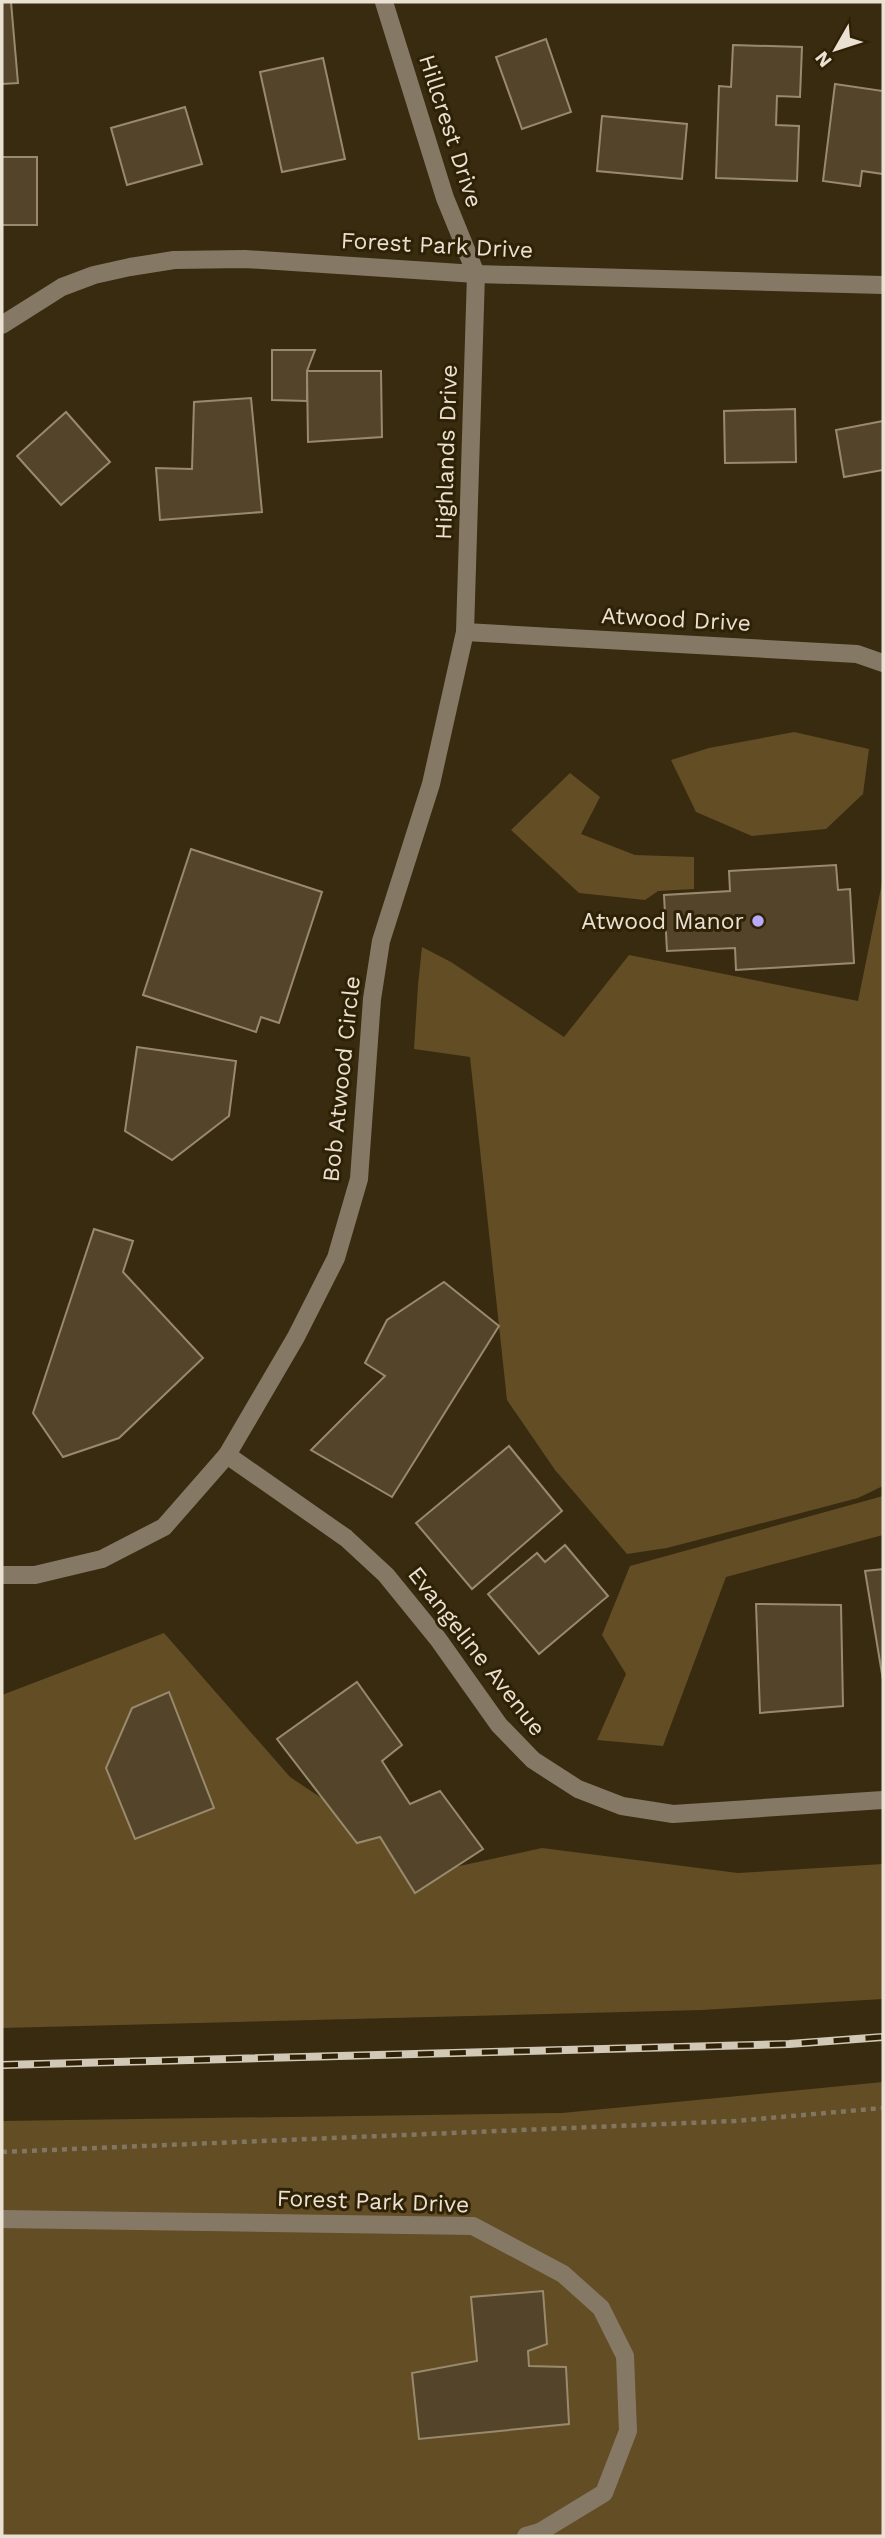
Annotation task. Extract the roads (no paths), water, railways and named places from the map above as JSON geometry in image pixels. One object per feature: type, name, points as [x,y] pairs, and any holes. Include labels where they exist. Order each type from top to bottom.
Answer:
[{"type":"street","name":"Hillcrest Drive","points":[[384,2],[445,198],[476,274]]},
{"type":"street","name":"Forest Park Drive","points":[[2,325],[62,287],[94,275],[174,260],[245,259],[476,274],[883,285]]},
{"type":"street","name":"Highlands Drive","points":[[465,632],[476,274]]},
{"type":"street","name":"Atwood Drive","points":[[465,632],[857,654],[883,663]]},
{"type":"street","name":"Bob Atwood Circle","points":[[2,1575],[35,1575],[102,1559],[164,1527],[227,1455],[296,1337],[336,1258],[359,1179],[372,999],[381,941],[431,783],[465,632]]},
{"type":"street","name":"Evangeline Avenue","points":[[227,1455],[345,1538],[386,1576],[438,1639],[499,1725],[533,1760],[578,1789],[622,1806],[673,1814],[883,1800]]},
{"type":"street","name":"Forest Park Drive","points":[[2,2219],[473,2226],[563,2274],[601,2308],[625,2356],[628,2431],[604,2493],[540,2532],[526,2536]]},
{"type":"railway","points":[[2,2065],[789,2044],[883,2037]]},
{"type":"place","name":"Atwood Manor","points":[[758,921]]}]
